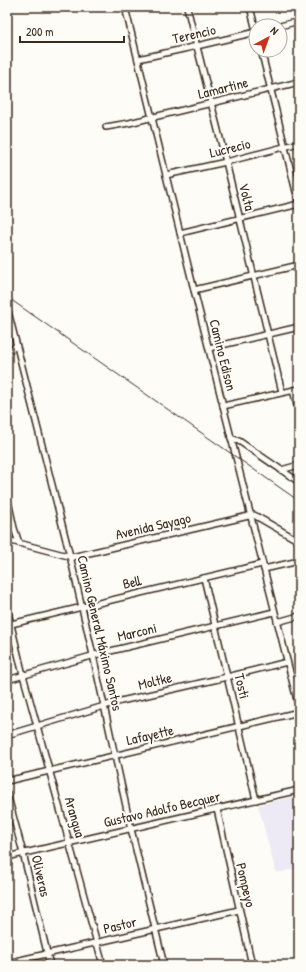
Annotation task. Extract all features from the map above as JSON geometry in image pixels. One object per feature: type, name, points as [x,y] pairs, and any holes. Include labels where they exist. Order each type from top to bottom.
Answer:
[{"type":"street","name":"Camino Edison","points":[[125,7],[208,348],[299,708]]},
{"type":"street","name":"Volta","points":[[187,7],[282,392]]},
{"type":"street","points":[[250,7],[253,18]]},
{"type":"street","points":[[288,24],[299,22]]},
{"type":"street","name":"Terencio","points":[[138,59],[248,33]]},
{"type":"street","points":[[180,233],[299,204],[263,58]]},
{"type":"street","name":"Lamartine","points":[[106,127],[152,118],[299,82]]},
{"type":"street","name":"Lucrecio","points":[[166,175],[226,162],[299,143]]},
{"type":"street","points":[[194,290],[299,265]]},
{"type":"street","name":"Camino General Máximo Santos","points":[[7,307],[70,556],[164,965]]},
{"type":"street","points":[[208,348],[299,327]]},
{"type":"street","points":[[7,352],[16,346]]},
{"type":"street","points":[[223,406],[299,389]]},
{"type":"street","points":[[293,390],[299,413]]},
{"type":"street","points":[[231,438],[239,441],[299,482]]},
{"type":"street","points":[[281,470],[299,465]]},
{"type":"street","points":[[7,496],[19,543]]},
{"type":"street","points":[[250,515],[254,515],[299,542]]},
{"type":"street","name":"Avenida Sayago","points":[[7,540],[75,556],[250,515]]},
{"type":"street","name":"Bell","points":[[9,624],[204,578],[299,561]]},
{"type":"street","name":"Tosti","points":[[204,578],[256,800]]},
{"type":"street","name":"Arangua","points":[[7,608],[9,624],[103,965]]},
{"type":"street","name":"Marconi","points":[[7,680],[93,656],[274,612]]},
{"type":"street","points":[[277,622],[299,616]]},
{"type":"street","name":"Moltke","points":[[7,735],[104,706],[287,662]]},
{"type":"street","name":"Lafayette","points":[[7,781],[299,712]]},
{"type":"street","name":"Gustavo Adolfo Becquer","points":[[7,857],[299,790]]},
{"type":"street","name":"Oliveras","points":[[7,793],[50,965]]},
{"type":"street","name":"Pompeyo","points":[[217,809],[252,965]]},
{"type":"street","name":"Pastor","points":[[7,963],[239,910]]},
{"type":"shaded area","points":[[299,795],[299,868],[276,873],[258,805]]},
{"type":"railway","points":[[7,297],[299,501]]}]
